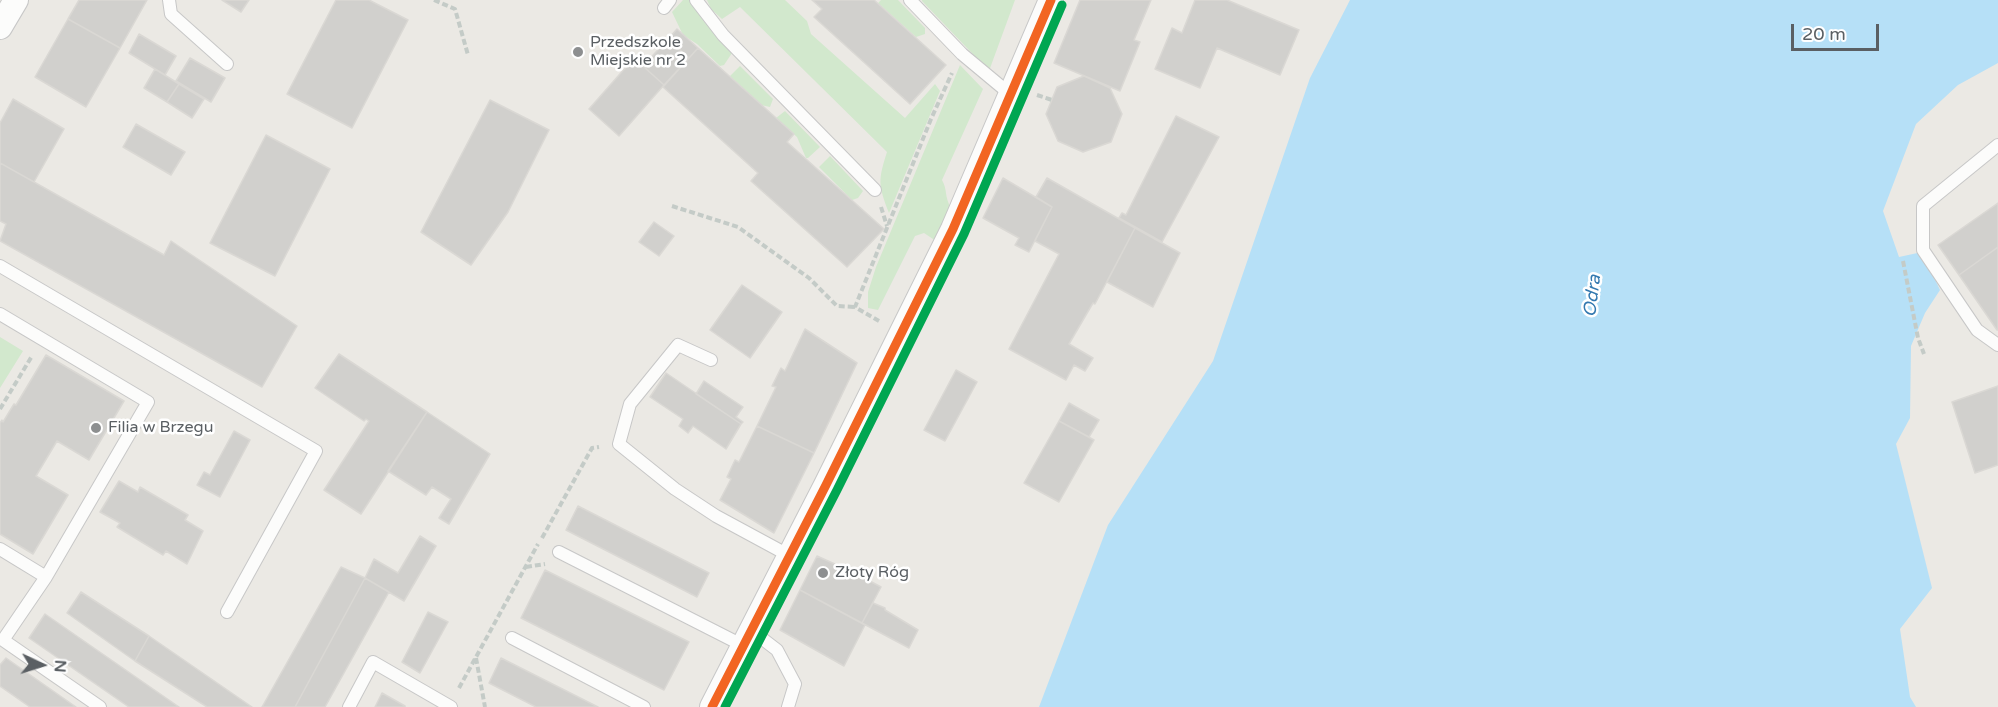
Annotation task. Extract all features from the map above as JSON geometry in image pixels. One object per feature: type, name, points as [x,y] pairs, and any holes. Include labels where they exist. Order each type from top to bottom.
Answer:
[{"type":"street","points":[[0,27],[16,0]]},
{"type":"street","points":[[712,707],[790,556],[953,228],[1051,0]]},
{"type":"lane","points":[[170,0],[171,14],[227,64]]},
{"type":"lane","points":[[696,0],[723,35],[875,190]]},
{"type":"lane","points":[[910,0],[962,54],[1010,94]]},
{"type":"lane","points":[[1998,145],[1923,206],[1923,250],[1977,330],[1998,345]]},
{"type":"lane","points":[[0,266],[316,452],[227,612]]},
{"type":"lane","points":[[0,314],[148,402],[46,577],[3,640],[100,707]]},
{"type":"lane","points":[[711,360],[678,345],[630,405],[619,444],[675,489],[716,516],[790,556]]},
{"type":"lane","points":[[0,549],[46,577]]},
{"type":"lane","points":[[560,552],[777,650],[795,684],[788,707]]},
{"type":"lane","points":[[512,638],[644,707]]},
{"type":"lane","points":[[349,707],[373,662],[450,706]]},
{"type":"path","points":[[434,0],[455,9],[468,55]]},
{"type":"path","points":[[855,307],[931,119],[962,54]]},
{"type":"path","points":[[1045,98],[1052,100]]},
{"type":"path","points":[[672,206],[738,227],[809,278],[837,306],[855,307],[901,335]]},
{"type":"path","points":[[1901,252],[1918,338],[1924,354]]},
{"type":"path","points":[[0,409],[42,339]]},
{"type":"path","points":[[450,706],[592,448],[619,444]]},
{"type":"path","points":[[476,657],[484,707]]},
{"type":"green space","points":[[683,0],[694,0],[703,20],[732,53],[724,65],[720,66],[697,44],[683,35],[672,12]]},
{"type":"green space","points":[[707,0],[785,0],[807,21],[811,34],[905,118],[935,84],[940,91],[889,213],[880,182],[887,152],[740,7],[722,19],[711,9]]},
{"type":"green space","points":[[881,0],[898,0],[925,28],[925,34],[916,37],[878,3]]},
{"type":"green space","points":[[922,0],[1015,0],[989,71],[922,1]]},
{"type":"green space","points":[[960,65],[983,89],[942,180],[951,208],[936,241],[924,233],[915,236],[878,310],[868,308],[868,292],[876,267]]},
{"type":"green space","points":[[740,66],[773,99],[770,107],[761,105],[730,76]]},
{"type":"green space","points":[[785,111],[820,147],[808,158],[797,137],[776,118]]},
{"type":"green space","points":[[830,156],[863,191],[858,198],[852,200],[819,167]]},
{"type":"green space","points":[[0,337],[23,351],[0,388]]},
{"type":"water","name":"Odra","points":[[1350,0],[1998,0],[1998,63],[1958,85],[1916,124],[1883,211],[1899,257],[1922,252],[1940,290],[1925,313],[1911,346],[1910,418],[1896,444],[1932,588],[1900,629],[1910,697],[1916,707],[1039,707],[1108,525],[1213,361],[1310,78]]},
{"type":"building","points":[[79,0],[147,0],[120,48],[68,19]]},
{"type":"building","points":[[222,0],[249,0],[241,12]]},
{"type":"building","points":[[336,0],[369,0],[408,20],[352,128],[287,94]]},
{"type":"building","points":[[812,0],[874,0],[946,65],[910,104],[814,17],[822,9]]},
{"type":"building","points":[[1080,0],[1151,0],[1134,40],[1140,42],[1120,91],[1054,63]]},
{"type":"building","points":[[1195,0],[1227,0],[1299,30],[1280,75],[1217,48],[1200,88],[1155,69],[1172,28],[1182,33]]},
{"type":"building","points":[[68,19],[120,48],[86,107],[35,77]]},
{"type":"building","points":[[677,29],[698,48],[689,58],[668,39]]},
{"type":"building","points":[[139,34],[176,56],[165,75],[129,53]]},
{"type":"building","points":[[668,39],[689,58],[664,85],[643,66]]},
{"type":"building","points":[[698,48],[794,134],[787,142],[884,229],[847,267],[751,181],[758,173],[663,87]]},
{"type":"building","points":[[190,58],[225,78],[211,102],[176,81]]},
{"type":"building","points":[[634,58],[664,85],[619,136],[589,109]]},
{"type":"building","points":[[155,69],[179,84],[167,102],[144,88]]},
{"type":"building","points":[[1084,76],[1110,88],[1122,114],[1111,142],[1083,152],[1058,141],[1046,114],[1057,87]]},
{"type":"building","points":[[179,84],[204,99],[192,118],[167,102]]},
{"type":"building","points":[[13,99],[64,129],[34,182],[0,163],[0,123]]},
{"type":"building","points":[[490,100],[549,130],[508,212],[471,265],[421,232]]},
{"type":"building","points":[[1176,116],[1219,137],[1162,242],[1119,218],[1122,213],[1126,215]]},
{"type":"building","points":[[136,124],[185,152],[171,175],[123,147]]},
{"type":"building","points":[[266,135],[330,169],[275,276],[210,243]]},
{"type":"building","points":[[0,163],[164,255],[171,241],[297,326],[262,387],[0,241],[6,224],[0,221]]},
{"type":"building","points":[[1003,178],[1052,207],[1029,252],[1015,245],[1019,238],[983,218]]},
{"type":"building","points":[[1047,178],[1135,228],[1095,304],[1093,303],[1069,344],[1093,358],[1085,371],[1074,365],[1066,380],[1009,349],[1059,254],[1035,241],[1052,207],[1036,197]]},
{"type":"building","points":[[1998,203],[1998,247],[1959,275],[1938,245]]},
{"type":"building","points":[[654,222],[674,236],[659,256],[639,242]]},
{"type":"building","points":[[1135,228],[1180,253],[1153,307],[1107,282]]},
{"type":"building","points":[[1998,247],[1998,330],[1997,330],[1959,275]]},
{"type":"building","points":[[742,285],[782,312],[750,358],[710,330]]},
{"type":"building","points":[[805,329],[857,363],[814,453],[757,426],[776,387],[772,386],[781,368],[785,371]]},
{"type":"building","points":[[339,354],[427,412],[361,514],[324,490],[369,421],[366,419],[364,421],[315,388]]},
{"type":"building","points":[[46,355],[124,401],[89,460],[57,441],[36,476],[68,495],[33,554],[0,534],[0,423],[2,420],[3,422],[14,404],[16,405]]},
{"type":"building","points":[[956,370],[977,382],[945,441],[924,430]]},
{"type":"building","points":[[666,373],[741,424],[726,449],[693,426],[688,433],[679,426],[683,419],[650,397]]},
{"type":"building","points":[[704,381],[743,407],[736,417],[743,422],[741,424],[696,394]]},
{"type":"building","points":[[1998,386],[1998,465],[1975,473],[1952,402]]},
{"type":"building","points":[[1069,403],[1099,420],[1089,437],[1059,421]]},
{"type":"building","points":[[427,412],[490,454],[449,524],[439,518],[451,499],[432,487],[426,495],[388,471]]},
{"type":"building","points":[[1059,421],[1094,440],[1059,502],[1024,483]]},
{"type":"building","points":[[757,426],[814,453],[774,533],[720,500],[731,479],[727,477],[735,460],[739,462]]},
{"type":"building","points":[[234,431],[250,440],[220,497],[197,485],[204,472],[210,475]]},
{"type":"building","points":[[119,481],[138,492],[140,487],[188,515],[185,520],[203,531],[187,564],[166,551],[163,555],[117,527],[120,523],[100,512]]},
{"type":"building","points":[[578,506],[709,573],[697,597],[566,530]]},
{"type":"building","points":[[420,536],[436,546],[404,601],[365,578],[374,559],[398,573]]},
{"type":"building","points":[[817,556],[838,564],[881,587],[862,623],[800,590]]},
{"type":"building","points":[[341,567],[365,578],[295,707],[262,707]]},
{"type":"building","points":[[545,570],[689,642],[664,690],[521,618]]},
{"type":"building","points":[[365,578],[389,592],[325,707],[295,707]]},
{"type":"building","points":[[800,590],[865,625],[844,666],[780,630]]},
{"type":"building","points":[[81,592],[149,636],[135,661],[67,613]]},
{"type":"building","points":[[873,603],[885,608],[918,630],[909,648],[862,623]]},
{"type":"building","points":[[428,612],[448,622],[420,673],[402,662]]},
{"type":"building","points":[[45,614],[179,707],[129,707],[29,638]]},
{"type":"building","points":[[149,636],[252,707],[207,707],[135,661]]},
{"type":"building","points":[[6,658],[76,707],[30,707],[0,686],[0,665]]},
{"type":"building","points":[[501,658],[598,707],[536,707],[489,683]]},
{"type":"building","points":[[382,693],[405,706],[405,707],[375,707]]},
{"type":"transit line","points":[[712,707],[826,485],[953,229],[1051,0]]},
{"type":"transit line","points":[[725,707],[837,490],[964,234],[1062,5]]},
{"type":"place","name":"Przedszkole Miejskie nr 2","points":[[578,52]]},
{"type":"place","name":"Filia w Brzegu","points":[[96,428]]},
{"type":"place","name":"Złoty Róg","points":[[823,573]]}]
